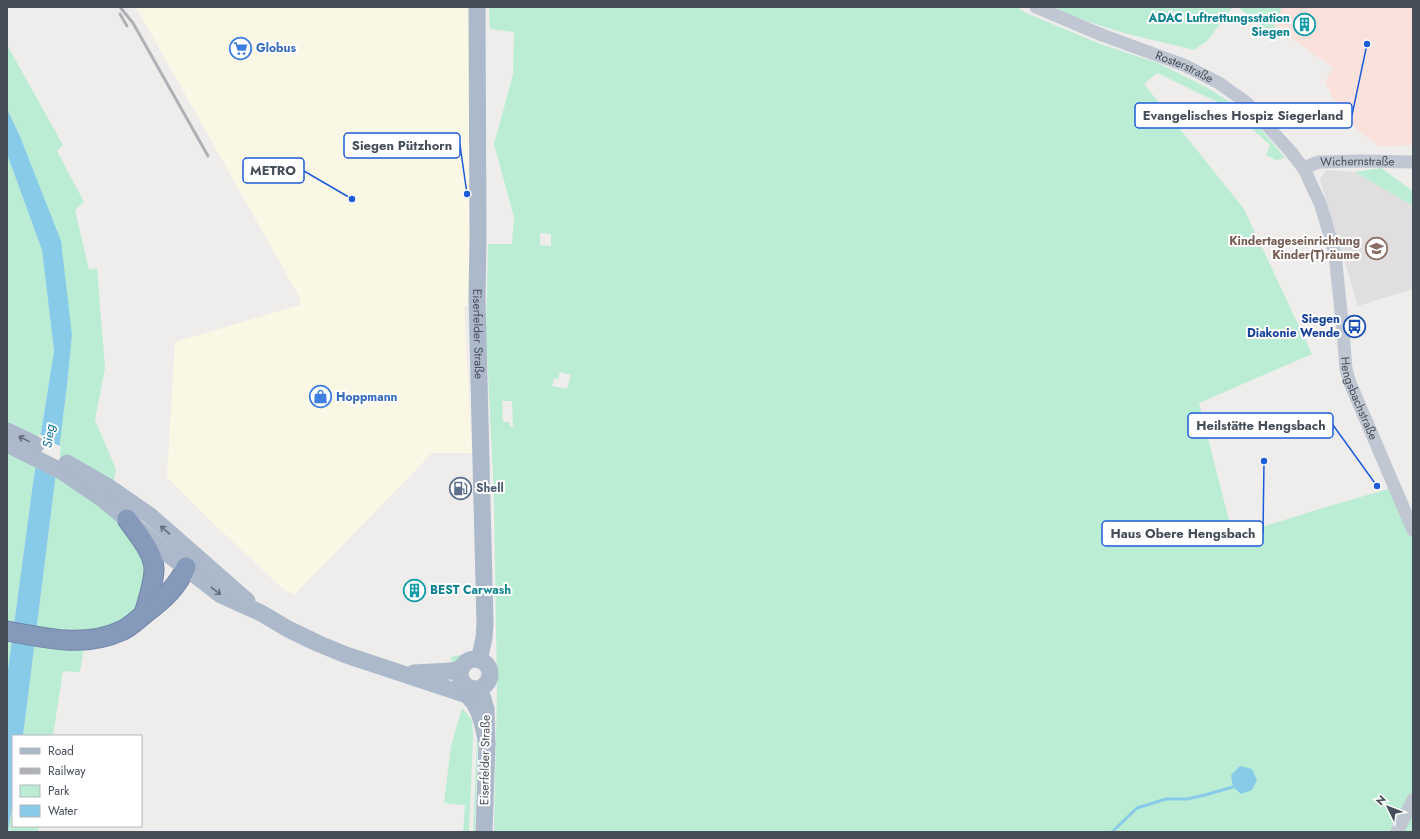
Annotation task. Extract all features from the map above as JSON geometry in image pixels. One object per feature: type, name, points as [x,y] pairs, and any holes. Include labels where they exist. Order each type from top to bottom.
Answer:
[{"type":"highway","points":[[127,519],[144,543],[151,557],[154,570],[151,589],[144,614]]},
{"type":"highway","points":[[7,631],[66,641],[102,639],[123,631],[144,614],[159,590],[168,580],[190,562]]},
{"type":"main road","name":"Eiserfelder Straße","points":[[477,7],[477,298],[485,624],[484,638],[479,660]]},
{"type":"main road","points":[[7,431],[27,440],[105,493],[127,519],[190,562]]},
{"type":"main road","points":[[7,444],[149,516],[221,595],[261,613],[288,629],[317,643],[377,666],[406,674],[467,695],[472,700],[480,715],[487,744]]},
{"type":"main road","points":[[406,674],[451,671],[461,674],[467,687],[475,689],[480,689],[487,684],[490,676],[489,668],[479,660],[467,662],[461,674]]},
{"type":"main road","name":"Eiserfelder Straße","points":[[480,689],[486,709],[487,744],[484,832]]},
{"type":"street","name":"Rosterstraße","points":[[1036,7],[1102,35],[1184,65],[1219,83],[1247,103],[1292,152],[1304,169]]},
{"type":"street","name":"Wichernstraße","points":[[1304,169],[1319,162],[1359,160],[1413,162]]},
{"type":"street","name":"Hengsbachstraße","points":[[1304,169],[1320,203],[1334,254],[1346,369],[1350,383],[1413,530]]},
{"type":"street","points":[[1397,832],[1413,800]]},
{"type":"shaded area","points":[[136,7],[477,7],[474,304],[464,306],[472,453],[432,453],[294,595],[283,589],[216,526],[167,477],[175,342],[300,305],[300,298]]},
{"type":"shaded area","points":[[1282,7],[1413,7],[1413,145],[1379,146],[1360,132],[1336,104],[1325,82],[1333,68],[1272,24],[1278,18]]},
{"type":"shaded area","name":"Kindertageseinrichtung Kinder(T)räume","points":[[1326,170],[1355,172],[1413,206],[1413,289],[1358,306],[1320,180]]},
{"type":"green space","points":[[489,7],[1017,7],[1024,12],[1100,44],[1158,63],[1206,87],[1230,102],[1260,128],[1285,158],[1276,160],[1266,155],[1270,145],[1228,107],[1157,73],[1144,84],[1244,209],[1312,354],[1199,403],[1233,536],[1388,489],[1403,514],[1413,511],[1413,832],[494,832],[497,691],[494,494],[486,334],[488,244],[512,244],[514,217],[494,144],[513,75],[514,32],[490,29]],"holes":[[[540,233],[551,234],[551,246],[540,245]],[[560,372],[571,375],[567,389],[552,386],[554,378],[558,379]],[[502,401],[512,401],[513,427],[510,427],[509,422],[503,422]]]},
{"type":"green space","points":[[1053,7],[1233,7],[1207,41],[1194,50],[1105,27],[1070,15]]},
{"type":"green space","points":[[1238,7],[1282,7],[1278,18],[1272,24],[1281,31],[1277,38]]},
{"type":"green space","points":[[7,45],[63,145],[57,151],[84,202],[75,210],[89,270],[97,268],[105,368],[95,420],[116,469],[108,513],[134,537],[147,562],[142,602],[129,617],[113,626],[97,630],[87,630],[80,672],[63,671],[53,735],[23,735],[67,386],[72,335],[19,134],[7,109]]},
{"type":"green space","points":[[7,154],[42,250],[54,351],[33,483],[7,677]]},
{"type":"green space","points":[[1381,168],[1413,191],[1413,206],[1355,172]]},
{"type":"green space","points":[[461,655],[463,658],[452,665],[451,657]]},
{"type":"green space","points":[[462,708],[472,720],[473,738],[469,832],[463,832],[465,805],[444,803],[451,746]]},
{"type":"green space","points":[[476,718],[478,742],[475,832],[473,832],[477,740]]},
{"type":"green space","points":[[12,807],[12,827],[39,827],[38,832],[8,832]]},
{"type":"water","name":"Sieg","points":[[7,109],[19,134],[61,241],[72,335],[67,386],[23,735],[12,735],[12,807],[8,832],[7,677],[33,483],[54,351],[42,250],[7,154]]},
{"type":"water","points":[[1240,766],[1252,769],[1257,780],[1252,790],[1241,794],[1233,787],[1231,775]]},
{"type":"pier","points":[[39,434],[61,447],[57,478],[34,466]]},
{"type":"waterway","points":[[1112,832],[1137,808],[1166,799],[1187,799],[1233,787]]},
{"type":"railway","points":[[120,7],[133,23],[208,156]]},
{"type":"railway","points":[[120,14],[127,26]]},
{"type":"place","name":"ADAC Luftrettungsstation Siegen","points":[[1305,25]]},
{"type":"place","name":"Evangelisches Hospiz Siegerland","points":[[1367,44]]},
{"type":"place","name":"Globus","points":[[240,48]]},
{"type":"place","name":"Siegen Pützhorn","points":[[467,194]]},
{"type":"place","name":"METRO","points":[[352,199]]},
{"type":"place","name":"Kindertageseinrichtung Kinder(T)räume","points":[[1376,248]]},
{"type":"place","name":"Siegen Diakonie Wende","points":[[1355,326]]},
{"type":"place","name":"Hoppmann","points":[[321,397]]},
{"type":"place","name":"Haus Obere Hengsbach","points":[[1264,461]]},
{"type":"place","name":"Heilstätte Hengsbach","points":[[1377,486]]},
{"type":"place","name":"Shell","points":[[461,488]]},
{"type":"place","name":"BEST Carwash","points":[[415,590]]}]
